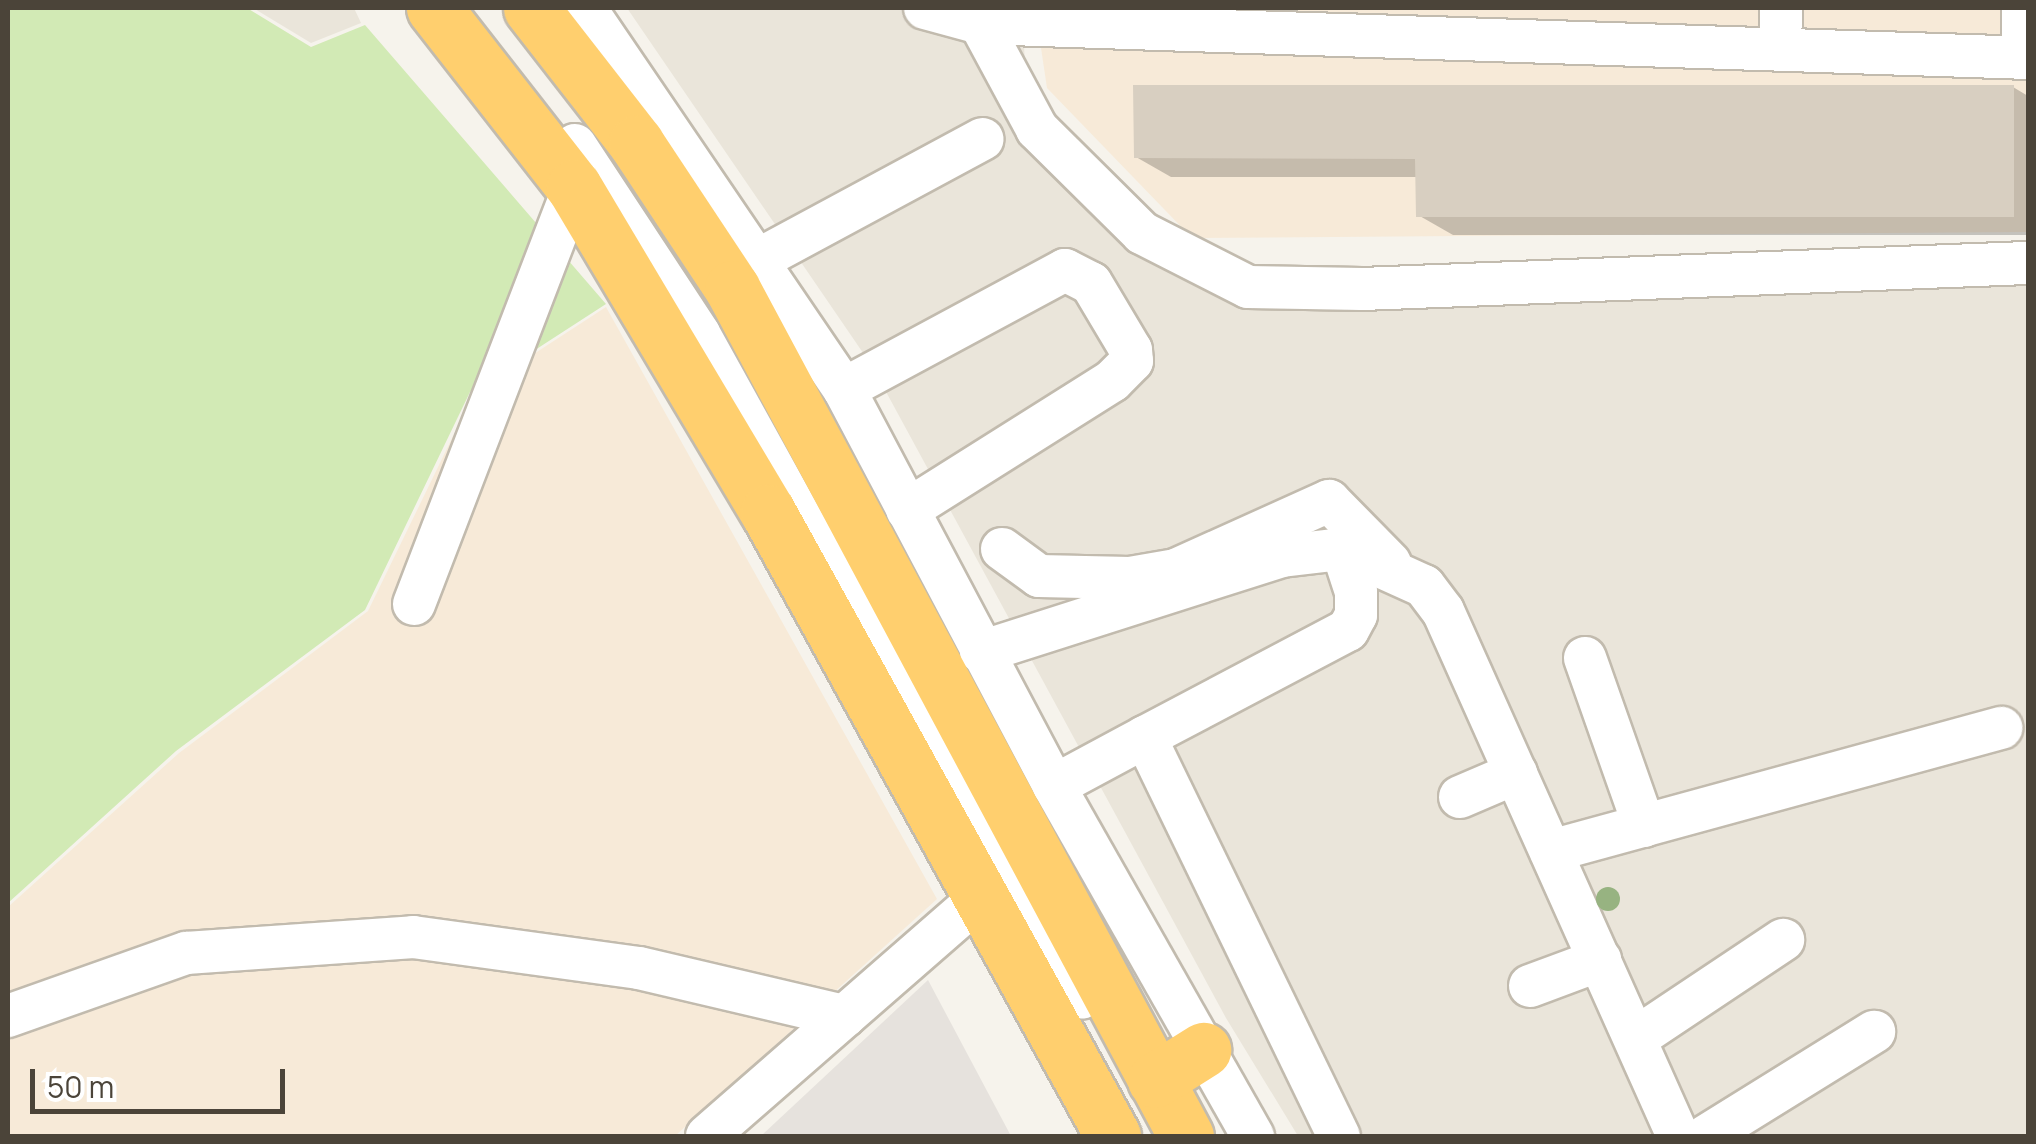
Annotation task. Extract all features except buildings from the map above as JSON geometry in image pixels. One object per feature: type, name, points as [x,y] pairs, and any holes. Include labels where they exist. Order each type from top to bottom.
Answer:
[{"type":"highway","points":[[434,8],[574,187],[996,884],[1098,1129]]},
{"type":"highway","points":[[531,8],[636,143],[732,288],[1186,1136]]},
{"type":"highway","points":[[1156,1080],[1203,1050]]},
{"type":"street","points":[[465,8],[573,142],[663,273],[809,524],[964,813],[996,884],[1159,1136]]},
{"type":"street","points":[[501,8],[638,184],[724,320],[989,800],[996,884]]},
{"type":"street","points":[[585,8],[844,390],[1054,786],[1253,1136]]},
{"type":"street","points":[[925,8],[980,23],[1072,17],[1781,28],[2026,58],[2023,8]]},
{"type":"street","points":[[980,23],[1037,128],[1142,234],[1248,287],[1362,290],[2028,262]]},
{"type":"street","points":[[758,260],[983,139]]},
{"type":"street","points":[[414,604],[574,187]]},
{"type":"street","points":[[844,390],[1065,270],[1090,282],[1131,350],[1132,361],[1112,381],[908,510]]},
{"type":"street","points":[[1002,549],[1039,576],[1130,578],[1191,564],[1329,501],[1394,567],[1424,586],[1443,611],[1678,1136]]},
{"type":"street","points":[[982,652],[1282,556],[1342,549],[1394,567]]},
{"type":"street","points":[[1054,786],[1348,630],[1356,615],[1356,592],[1342,549]]},
{"type":"street","points":[[1585,658],[1644,826]]},
{"type":"street","points":[[1551,851],[2002,728]]},
{"type":"street","points":[[1145,736],[1339,1136]]},
{"type":"street","points":[[1460,798],[1516,773]]},
{"type":"street","points":[[707,1136],[996,884]]},
{"type":"street","points":[[8,1016],[186,953],[412,937],[639,968],[844,1016]]},
{"type":"street","points":[[1636,1038],[1783,940]]},
{"type":"street","points":[[1530,986],[1600,960]]},
{"type":"street","points":[[1706,1136],[1874,1032]]},
{"type":"shaded area","points":[[253,8],[354,8],[361,23],[311,43]]},
{"type":"shaded area","points":[[627,8],[1022,8],[1028,121],[1185,275],[2028,254],[2028,1136],[1298,1136],[1226,1018],[872,366]]},
{"type":"shaded area","points":[[1035,8],[2028,8],[2028,232],[1192,238],[1047,88]]},
{"type":"shaded area","points":[[606,307],[937,899],[675,1136],[8,1136],[8,907],[179,753],[368,611],[474,393]]},
{"type":"shaded area","points":[[928,980],[1011,1136],[761,1136]]},
{"type":"green space","points":[[8,8],[247,8],[311,47],[365,25],[606,304],[470,392],[365,610],[176,751],[8,903]]}]
